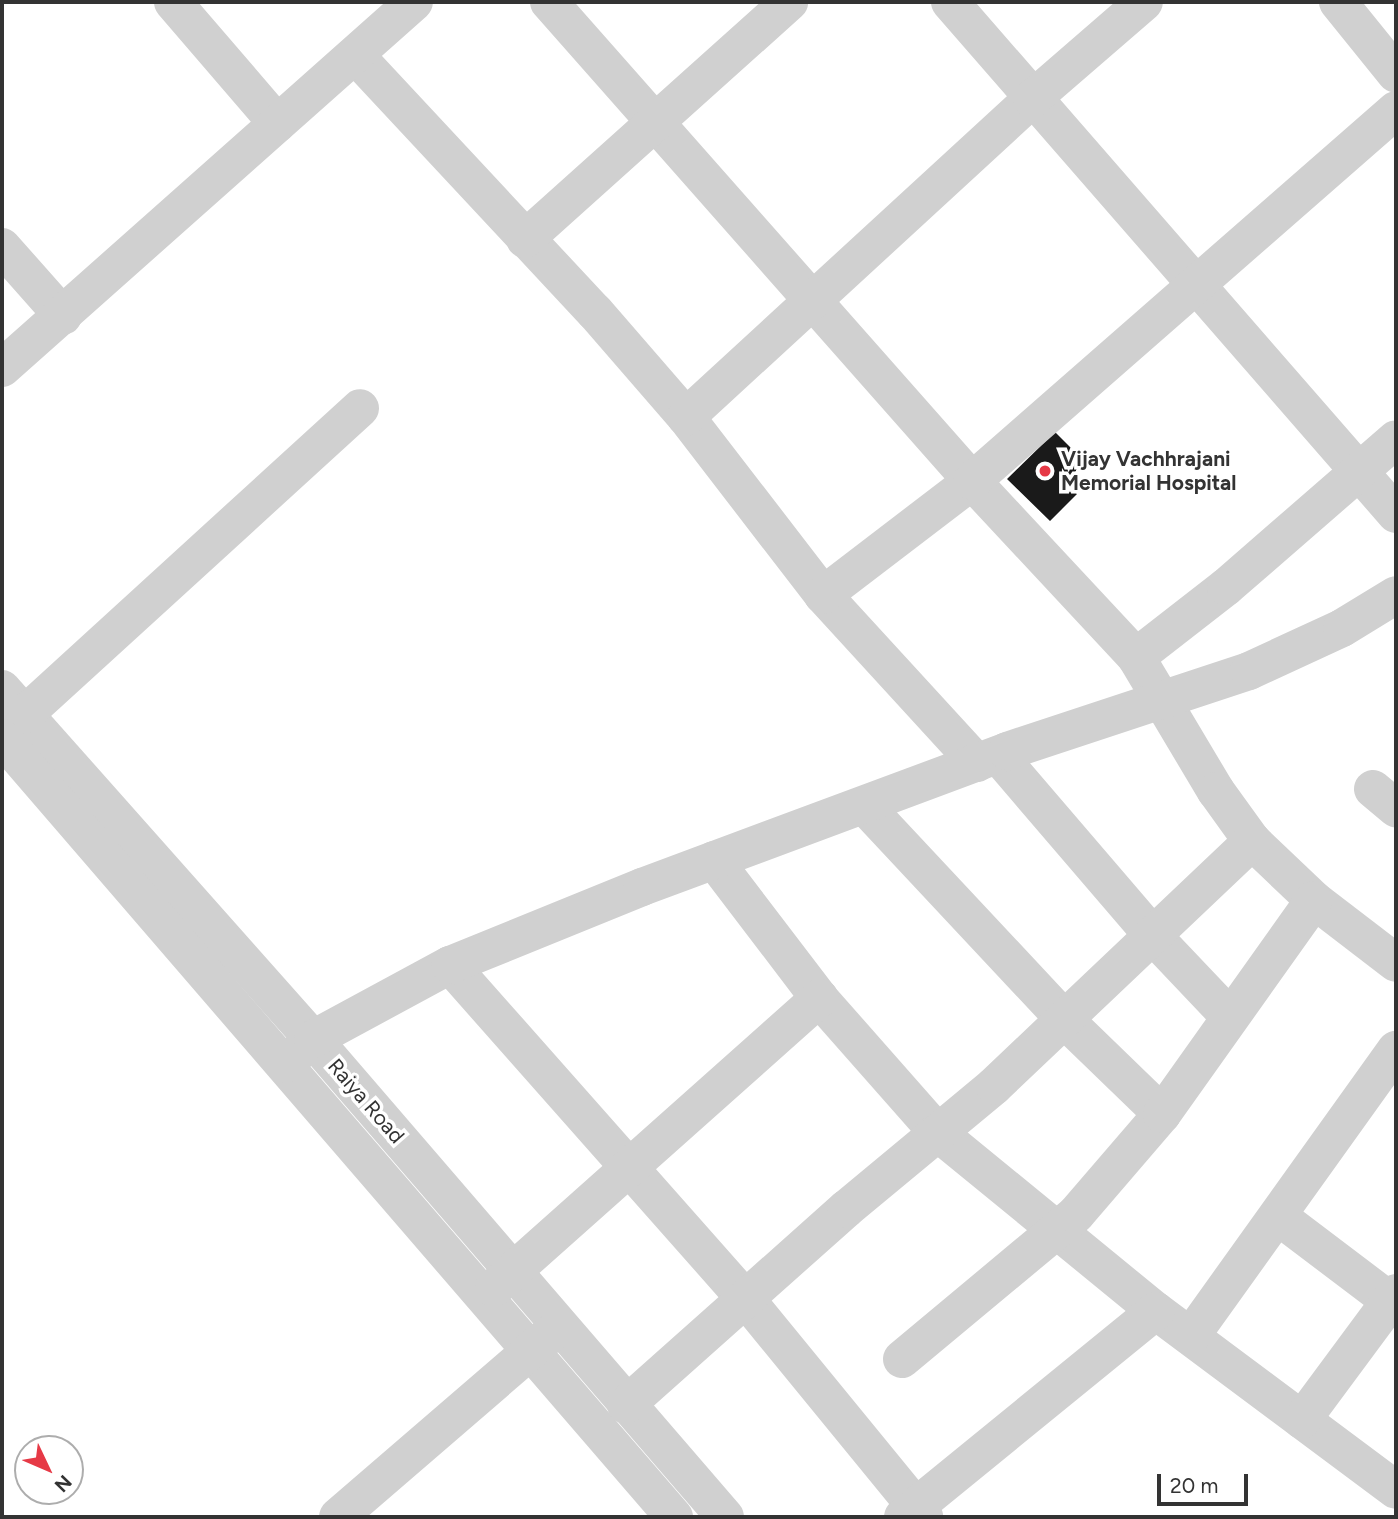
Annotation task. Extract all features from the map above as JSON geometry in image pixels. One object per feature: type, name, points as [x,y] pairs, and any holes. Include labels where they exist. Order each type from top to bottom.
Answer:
[{"type":"street","points":[[173,2],[277,123]]},
{"type":"street","points":[[2,368],[414,2]]},
{"type":"street","points":[[549,2],[972,481],[1136,657],[1159,700],[1252,841],[1314,900],[1396,963]]},
{"type":"street","points":[[950,2],[1032,99],[1200,285],[1396,514]]},
{"type":"street","points":[[686,417],[1032,99],[1144,2]]},
{"type":"street","points":[[1338,2],[1396,74]]},
{"type":"street","points":[[524,239],[771,8]]},
{"type":"street","points":[[356,56],[686,417],[823,595],[987,759],[1230,1017]]},
{"type":"street","points":[[823,595],[972,481],[1200,285],[1396,110]]},
{"type":"street","points":[[2,247],[63,316]]},
{"type":"street","points":[[9,714],[360,408]]},
{"type":"street","points":[[1136,657],[1226,587],[1358,468],[1396,439]]},
{"type":"street","points":[[285,1064],[313,1039],[450,965],[714,860],[987,759],[1250,671],[1342,628],[1396,595]]},
{"type":"street","name":"Raiya Road","points":[[9,714],[313,1039],[725,1517]]},
{"type":"street","name":"Raiya Road","points":[[9,714],[285,1064],[674,1517]]},
{"type":"street","points":[[864,805],[1065,1020],[1161,1114]]},
{"type":"street","points":[[626,1405],[1065,1020],[1252,841]]},
{"type":"street","points":[[714,860],[819,998],[937,1132],[1056,1233],[1396,1490]]},
{"type":"street","points":[[902,1359],[1056,1233],[1161,1114],[1314,900]]},
{"type":"street","points":[[450,965],[745,1298],[914,1514],[1157,1311]]},
{"type":"street","points":[[484,1297],[628,1164],[819,998]]},
{"type":"street","points":[[1191,1336],[1279,1217],[1396,1050]]},
{"type":"street","points":[[1279,1217],[1393,1297],[1302,1420]]},
{"type":"street","points":[[338,1517],[559,1325]]},
{"type":"building","points":[[1055,432],[1085,462],[1065,482],[1077,494],[1050,521],[1007,479]]},
{"type":"place","name":"Vijay Vachhrajani Memorial Hospital","points":[[1045,471]]}]
